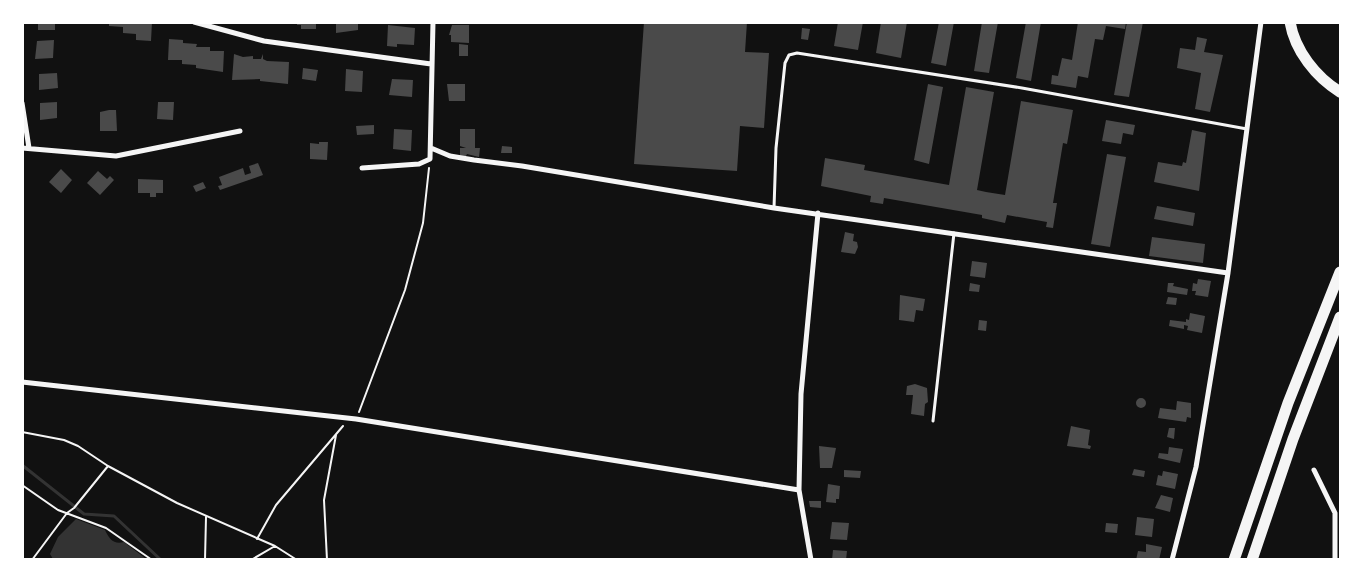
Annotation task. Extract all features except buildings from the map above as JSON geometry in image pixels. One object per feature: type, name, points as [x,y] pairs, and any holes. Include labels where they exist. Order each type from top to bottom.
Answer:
[{"type":"highway","points":[[1290,22],[1296,42],[1313,69],[1340,92]]},
{"type":"highway","points":[[1234,560],[1288,403],[1340,272]]},
{"type":"highway","points":[[1252,560],[1293,439],[1340,317]]},
{"type":"street","points":[[194,22],[264,41],[432,64]]},
{"type":"street","points":[[362,168],[419,164],[430,159],[433,22]]},
{"type":"street","points":[[1172,560],[1196,467],[1228,273],[1261,22]]},
{"type":"street","points":[[22,103],[29,148]]},
{"type":"street","points":[[22,148],[116,156],[240,131]]},
{"type":"street","points":[[430,148],[450,156],[466,159],[522,166],[774,208],[1228,273]]},
{"type":"street","points":[[811,560],[799,490],[801,394],[818,213]]},
{"type":"street","points":[[22,382],[356,419],[799,490]]},
{"type":"street","points":[[1314,470],[1335,513],[1335,560]]},
{"type":"lane","points":[[774,208],[776,148],[785,64],[789,56],[797,53],[1012,86],[1247,129]]},
{"type":"lane","points":[[933,421],[954,233]]},
{"type":"path","points":[[356,419],[405,290],[423,222],[430,159]]},
{"type":"path","points":[[257,539],[276,505],[349,419]]},
{"type":"path","points":[[22,432],[64,440],[78,446],[108,466],[206,517],[275,546],[297,560]]},
{"type":"path","points":[[327,560],[324,500],[337,433]]},
{"type":"path","points":[[32,560],[67,513],[77,505],[108,466]]},
{"type":"path","points":[[22,485],[58,510],[106,528],[152,560]]},
{"type":"path","points":[[205,560],[206,517]]},
{"type":"path","points":[[251,560],[275,546]]},
{"type":"shaded area","points":[[76,519],[105,530],[112,540],[117,543],[124,542],[146,559],[53,559],[50,554],[58,537]]},
{"type":"waterway","points":[[22,465],[84,514],[114,516],[161,560]]}]
